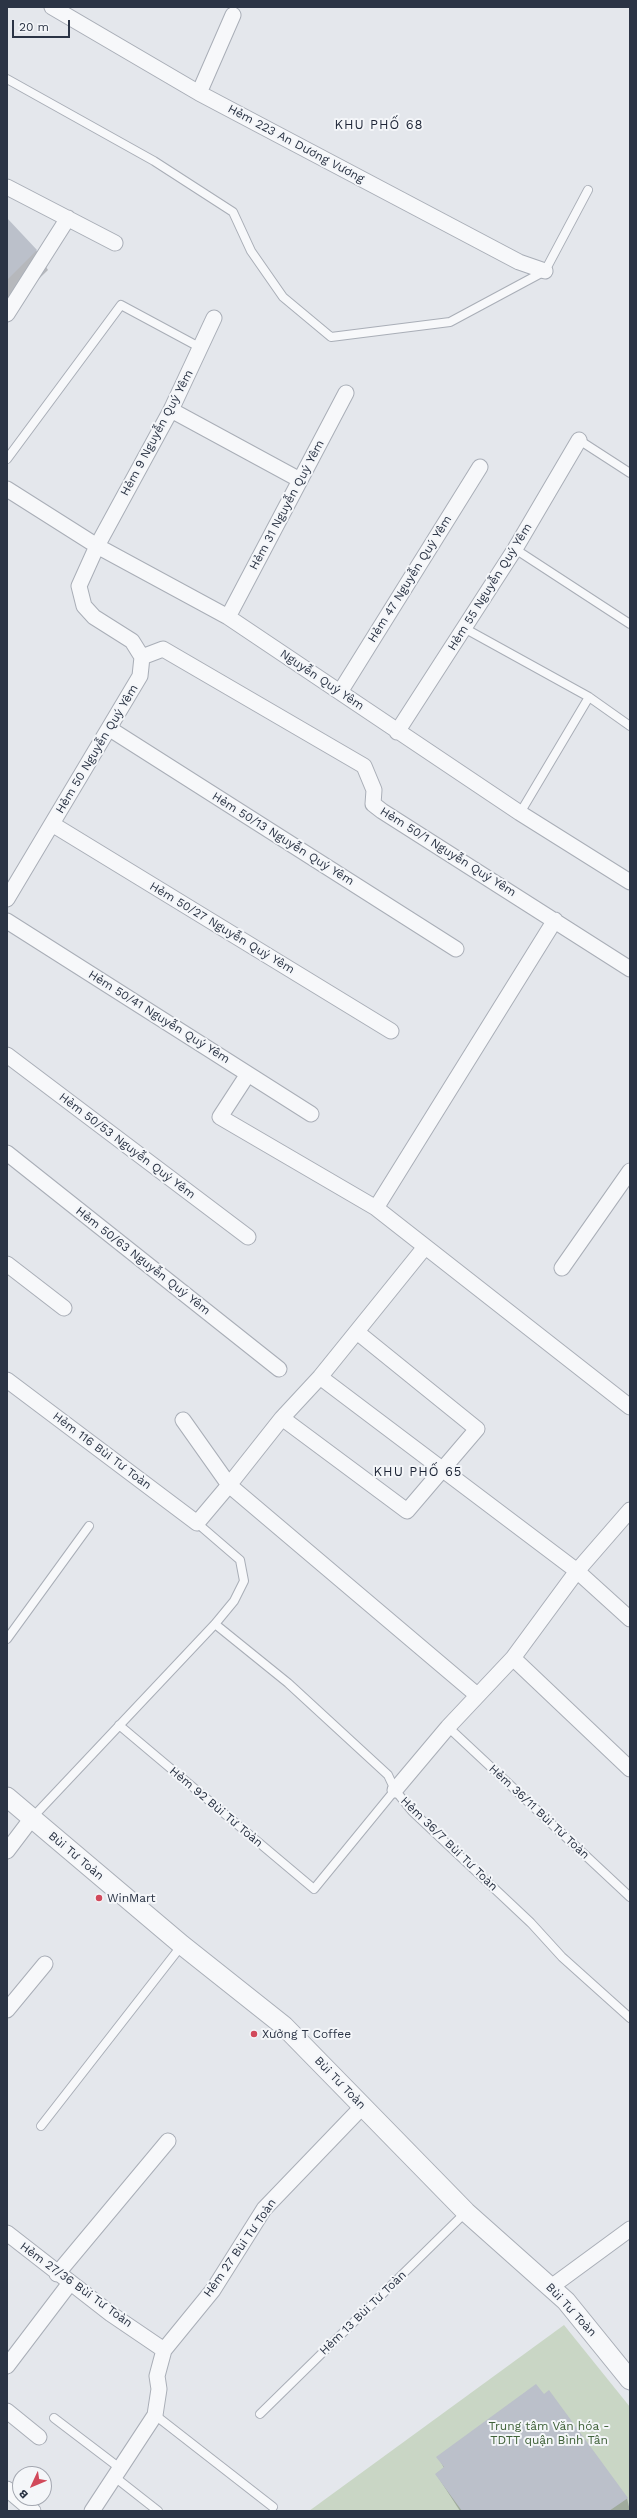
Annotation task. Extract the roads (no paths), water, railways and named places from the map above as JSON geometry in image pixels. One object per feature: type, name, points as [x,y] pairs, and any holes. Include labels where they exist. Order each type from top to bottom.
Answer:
[{"type":"street","name":"Hẻm 223 An Dương Vương","points":[[52,7],[198,93],[518,262],[545,271]]},
{"type":"street","points":[[198,93],[233,15]]},
{"type":"street","points":[[7,187],[116,243]]},
{"type":"street","points":[[7,314],[68,218]]},
{"type":"street","name":"Hẻm 9 Nguyễn Quý Yêm","points":[[97,546],[171,410],[214,318]]},
{"type":"street","name":"Hẻm 31 Nguyễn Quý Yêm","points":[[228,617],[346,393]]},
{"type":"street","points":[[171,410],[300,480]]},
{"type":"street","name":"Hẻm 55 Nguyễn Quý Yêm","points":[[397,732],[515,549],[579,440]]},
{"type":"street","name":"Hẻm 47 Nguyễn Quý Yêm","points":[[340,692],[480,466]]},
{"type":"street","name":"Nguyễn Quý Yêm","points":[[7,489],[97,546],[228,617],[397,732],[520,813],[630,882]]},
{"type":"street","points":[[97,546],[79,586],[84,606],[94,617],[132,641],[142,657]]},
{"type":"street","name":"Hẻm 50/1 Nguyễn Quý Yêm","points":[[142,657],[163,649],[364,766],[374,790],[373,804],[382,811],[630,969]]},
{"type":"street","name":"Hẻm 50 Nguyễn Quý Yêm","points":[[7,898],[110,730],[140,676],[142,657]]},
{"type":"street","name":"Hẻm 50/13 Nguyễn Quý Yêm","points":[[110,730],[456,950]]},
{"type":"street","name":"Hẻm 50/27 Nguyễn Quý Yêm","points":[[52,824],[392,1031]]},
{"type":"street","points":[[376,1208],[555,920]]},
{"type":"street","name":"Hẻm 50/41 Nguyễn Quý Yêm","points":[[7,921],[311,1114]]},
{"type":"street","name":"Hẻm 50/53 Nguyễn Quý Yêm","points":[[7,1055],[248,1237]]},
{"type":"street","points":[[248,1074],[220,1117],[376,1208],[630,1407]]},
{"type":"street","name":"Hẻm 50/63 Nguyễn Quý Yêm","points":[[7,1153],[279,1369]]},
{"type":"street","points":[[562,1268],[630,1171]]},
{"type":"street","points":[[197,1523],[282,1418],[320,1377],[425,1247]]},
{"type":"street","points":[[7,1264],[64,1308]]},
{"type":"street","points":[[282,1418],[407,1511],[443,1470],[477,1429],[357,1332]]},
{"type":"street","points":[[320,1377],[577,1571],[630,1619]]},
{"type":"street","name":"Hẻm 116 Bùi Tư Toàn","points":[[7,1380],[197,1523]]},
{"type":"street","points":[[183,1420],[229,1485],[477,1695]]},
{"type":"street","points":[[395,1790],[448,1727],[513,1658],[577,1571],[630,1510]]},
{"type":"street","points":[[513,1658],[630,1769]]},
{"type":"street","name":"Bùi Tư Toàn","points":[[7,1796],[182,1945],[284,2026],[466,2212],[551,2286],[580,2317],[630,2380]]},
{"type":"street","points":[[7,1851],[32,1818]]},
{"type":"street","points":[[7,2010],[45,1964]]},
{"type":"street","name":"Hẻm 27 Bùi Tư Toàn","points":[[92,2511],[118,2474],[155,2415],[159,2396],[158,2376],[164,2350],[213,2290],[264,2209],[291,2178],[363,2106]]},
{"type":"street","points":[[57,2274],[168,2141]]},
{"type":"street","points":[[551,2286],[630,2229]]},
{"type":"street","name":"Hẻm 27/36 Bùi Tư Toàn","points":[[7,2233],[57,2274],[164,2350]]},
{"type":"street","points":[[7,2366],[70,2283]]},
{"type":"street","points":[[7,2411],[39,2437]]},
{"type":"street","points":[[7,2490],[33,2511]]},
{"type":"lane","points":[[7,79],[154,161],[232,212],[251,251],[282,297],[331,337],[450,322],[545,271],[588,190]]},
{"type":"lane","points":[[7,459],[121,305],[201,348]]},
{"type":"lane","points":[[579,440],[630,473]]},
{"type":"lane","points":[[515,549],[630,624]]},
{"type":"lane","points":[[464,628],[589,697],[630,726]]},
{"type":"lane","points":[[520,813],[589,697]]},
{"type":"lane","points":[[32,1818],[234,1601],[244,1581],[244,1572],[240,1560],[197,1523]]},
{"type":"lane","points":[[7,1639],[89,1526]]},
{"type":"lane","name":"Hẻm 36/7 Bùi Tư Toàn","points":[[214,1624],[288,1683],[388,1775],[395,1790],[412,1811],[531,1923],[562,1957],[630,2018]]},
{"type":"lane","name":"Hẻm 92 Bùi Tư Toàn","points":[[119,1725],[314,1889],[395,1790]]},
{"type":"lane","name":"Hẻm 36/11 Bùi Tư Toàn","points":[[448,1727],[630,1897]]},
{"type":"lane","points":[[41,2126],[182,1945]]},
{"type":"lane","name":"Hẻm 13 Bùi Tư Toàn","points":[[260,2414],[466,2212]]},
{"type":"lane","points":[[155,2415],[273,2507]]},
{"type":"lane","points":[[54,2418],[158,2511]]},
{"type":"place","name":"WinMart","points":[[99,1898]]},
{"type":"place","name":"Xưởng T Coffee","points":[[254,2034]]},
{"type":"district","name":"KHU PHỐ 68","points":[[379,125]]},
{"type":"district","name":"KHU PHỐ 65","points":[[418,1472]]},
{"type":"park label","name":"Trung tâm Văn hóa - TDTT quận Bình Tân","points":[[549,2433]]}]
